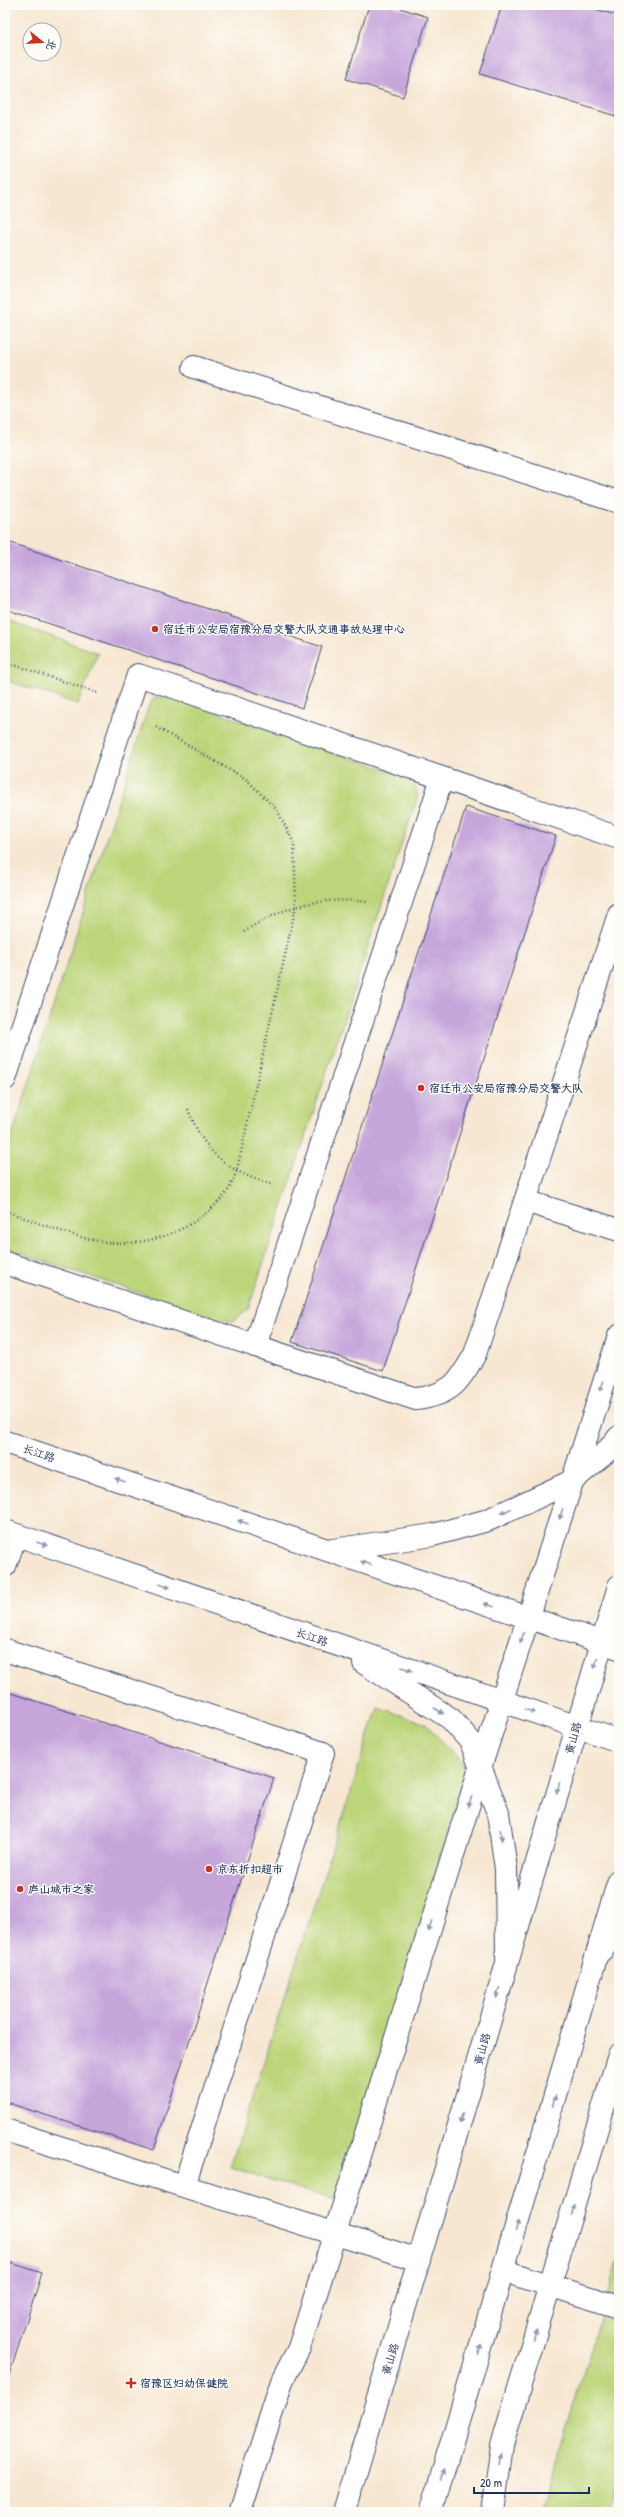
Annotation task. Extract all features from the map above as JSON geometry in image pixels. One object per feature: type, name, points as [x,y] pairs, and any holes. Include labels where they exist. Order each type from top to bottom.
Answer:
[{"type":"street","points":[[194,367],[619,502]]},
{"type":"street","points":[[5,1079],[138,675],[619,838]]},
{"type":"street","points":[[255,1346],[442,778]]},
{"type":"street","points":[[5,1263],[416,1398],[436,1396],[453,1387],[475,1354],[619,914]]},
{"type":"street","points":[[525,1201],[619,1230]]},
{"type":"street","points":[[240,2512],[282,2381],[299,2348],[481,1766],[619,1336]]},
{"type":"street","points":[[329,1551],[433,1535],[488,1520],[572,1481],[605,1453],[619,1437]]},
{"type":"street","name":"长江路","points":[[5,1442],[610,1645]]},
{"type":"street","points":[[5,1566],[11,1533]]},
{"type":"street","name":"长江路","points":[[11,1533],[619,1741]]},
{"type":"street","name":"黄山路","points":[[344,2512],[576,1727],[610,1645],[619,1586]]},
{"type":"street","points":[[335,1644],[451,1719],[471,1742],[498,1814],[506,1869],[507,1964]]},
{"type":"street","points":[[5,1650],[323,1753],[184,2186]]},
{"type":"street","points":[[431,2512],[504,2271],[619,1880]]},
{"type":"street","points":[[594,1965],[619,1921]]},
{"type":"street","points":[[493,2512],[502,2445],[619,2055]]},
{"type":"street","points":[[5,2130],[419,2260]]},
{"type":"street","points":[[504,2271],[619,2307]]},
{"type":"path","points":[[5,662],[97,693],[246,779],[277,810],[294,843],[296,906],[237,1170],[227,1192],[192,1225],[157,1239],[116,1243],[80,1236],[5,1211]]},
{"type":"path","points":[[244,932],[264,918],[296,906],[350,900],[398,911]]},
{"type":"path","points":[[188,1109],[198,1134],[217,1156],[248,1178],[305,1195]]},
{"type":"green space","points":[[5,620],[98,653],[78,704],[5,680]]},
{"type":"green space","points":[[160,697],[174,698],[405,776],[411,780],[416,788],[417,794],[417,798],[248,1310],[233,1321],[219,1319],[5,1248],[5,1158],[148,708],[153,699]]},
{"type":"green space","points":[[378,1707],[426,1724],[468,1769],[335,2200],[230,2167]]},
{"type":"green space","points":[[619,2259],[619,2478],[609,2512],[540,2512]]},
{"type":"building","points":[[369,5],[391,5],[428,17],[403,97],[346,79]]},
{"type":"building","points":[[502,5],[582,5],[619,16],[619,117],[480,74]]},
{"type":"building","points":[[5,541],[322,647],[302,708],[5,609]]},
{"type":"building","points":[[466,807],[556,836],[383,1371],[292,1342]]},
{"type":"building","points":[[5,1691],[274,1778],[154,2150],[5,2102]]},
{"type":"building","points":[[5,2261],[42,2273],[5,2388]]},
{"type":"place","name":"宿迁市公安局宿豫分局交警大队交通事故处理中心","points":[[155,629]]},
{"type":"place","name":"宿迁市公安局宿豫分局交警大队","points":[[421,1088]]},
{"type":"place","name":"京东折扣超市","points":[[209,1869]]},
{"type":"place","name":"庐山城市之家","points":[[20,1889]]},
{"type":"place","name":"宿豫区妇幼保健院","points":[[131,2383]]}]
